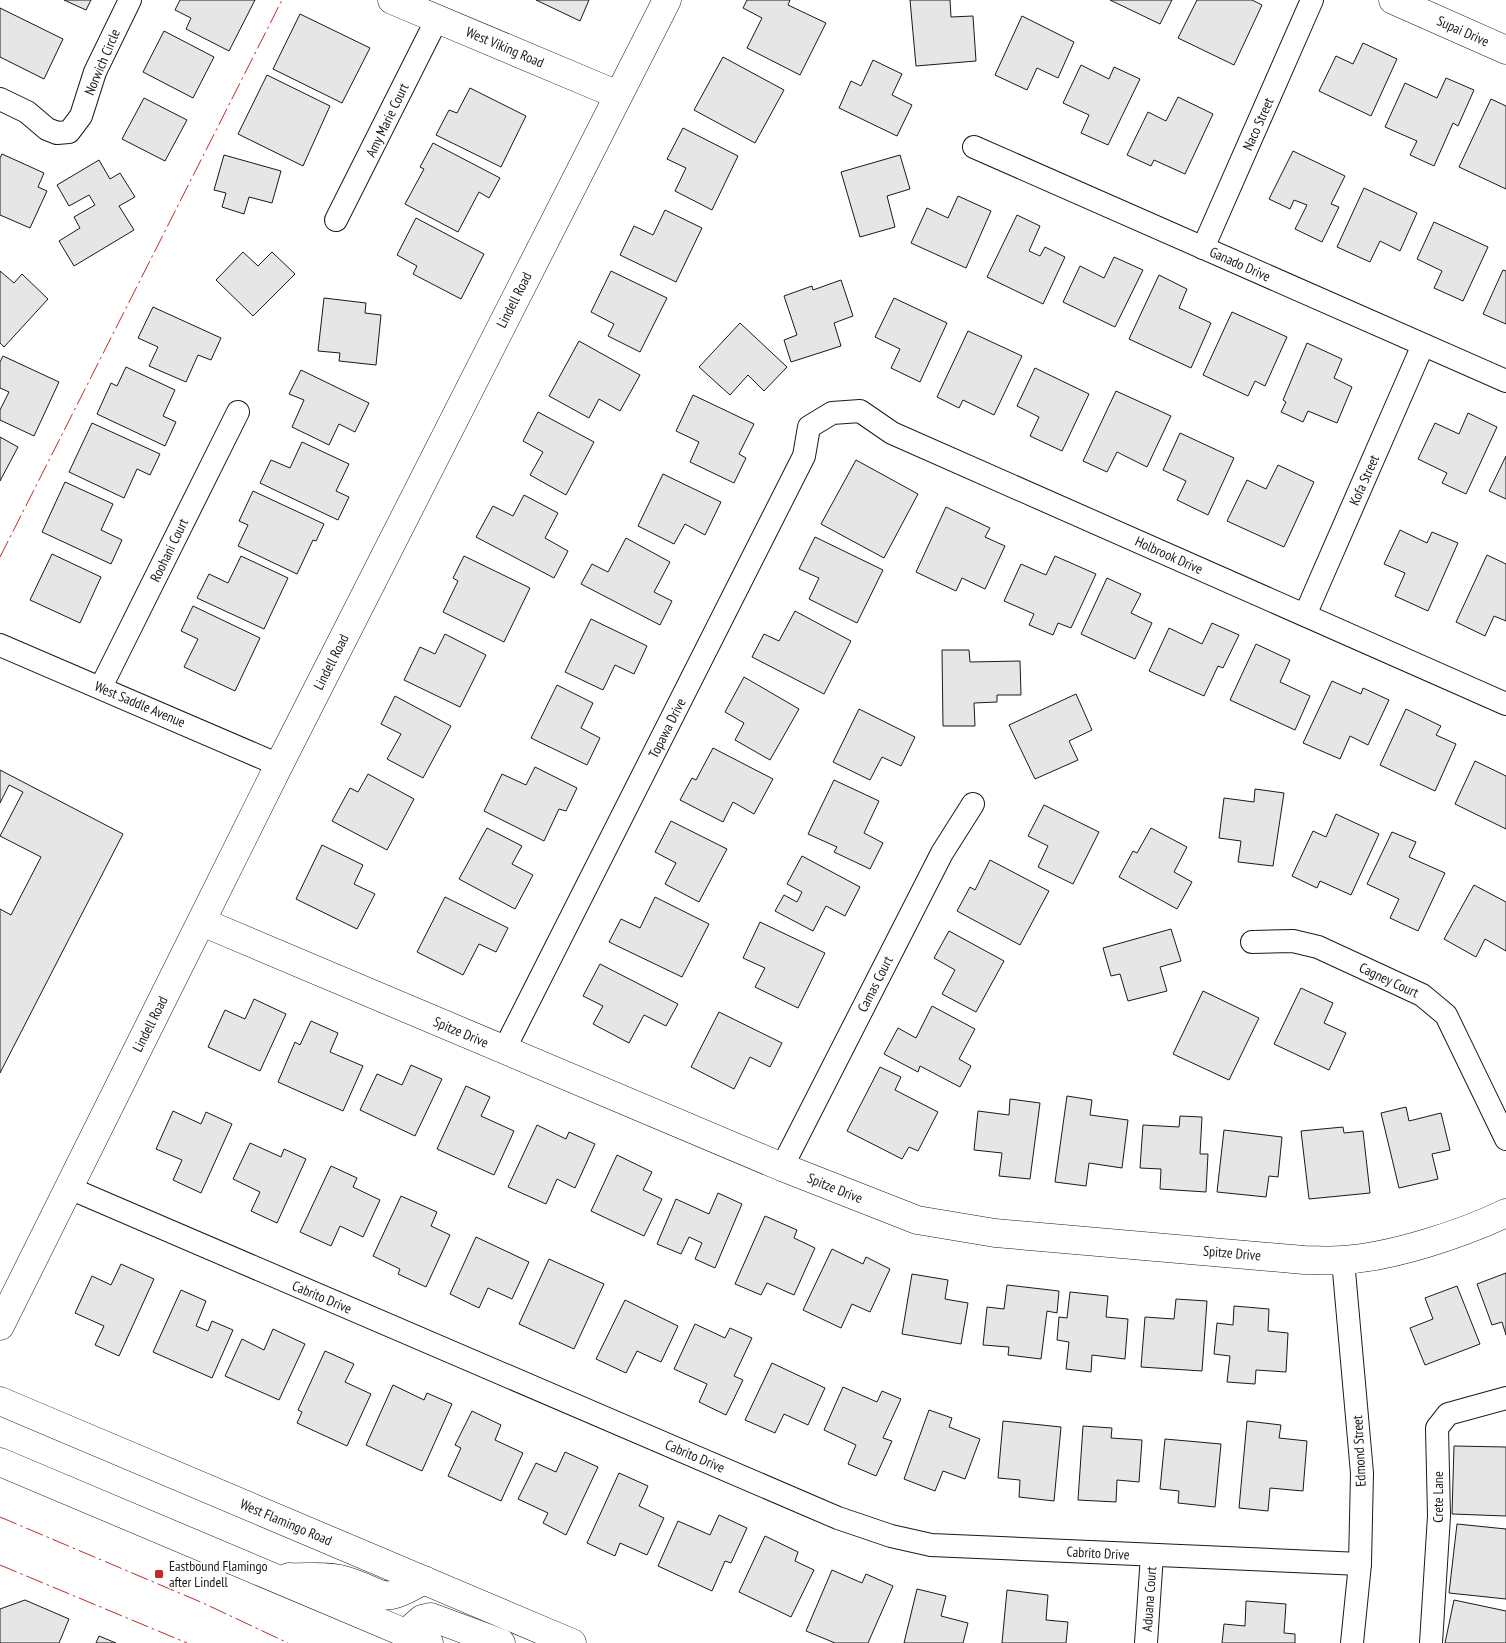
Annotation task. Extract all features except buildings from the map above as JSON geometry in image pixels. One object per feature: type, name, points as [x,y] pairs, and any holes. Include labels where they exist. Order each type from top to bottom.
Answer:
[{"type":"street","name":"Norwich Circle","points":[[0,99],[27,112],[47,129],[57,133],[69,132],[82,116],[95,72],[130,0]]},
{"type":"street","name":"West Viking Road","points":[[392,0],[618,95]]},
{"type":"street","name":"Lindell Road","points":[[0,1326],[280,765],[667,0]]},
{"type":"street","name":"Naco Street","points":[[1203,248],[1312,0]]},
{"type":"street","name":"Supai Drive","points":[[1393,0],[1506,50]]},
{"type":"street","name":"Amy Marie Court","points":[[336,220],[437,19]]},
{"type":"street","name":"Ganado Drive","points":[[974,147],[1506,381]]},
{"type":"street","name":"Kofa Street","points":[[1305,615],[1423,345]]},
{"type":"street","name":"Holbrook Drive","points":[[832,413],[860,411],[892,433],[1506,704]]},
{"type":"street","name":"Roohani Court","points":[[101,687],[238,412]]},
{"type":"street","name":"Topawa Drive","points":[[504,1050],[804,456],[809,427],[832,413]]},
{"type":"street","name":"West Saddle Avenue","points":[[0,645],[280,765]]},
{"type":"street","name":"Camas Court","points":[[782,1167],[942,853],[973,804]]},
{"type":"street","name":"Spitze Drive","points":[[202,922],[782,1167],[917,1220],[995,1233],[1295,1259],[1343,1260],[1379,1255],[1476,1227],[1506,1213]]},
{"type":"street","name":"Cagney Court","points":[[1252,942],[1293,941],[1318,947],[1422,995],[1446,1015],[1506,1139]]},
{"type":"street","name":"Cabrito Drive","points":[[68,1188],[829,1514],[891,1536],[931,1545],[1360,1564]]},
{"type":"street","name":"Edmond Street","points":[[1343,1260],[1362,1473],[1360,1564],[1352,1643]]},
{"type":"street","name":"Crete Lane","points":[[1431,1643],[1438,1516],[1436,1428],[1448,1414],[1506,1398]]},
{"type":"street","name":"West Flamingo Road","points":[[0,1400],[572,1643]]},
{"type":"street","points":[[0,1462],[272,1577],[412,1640],[422,1618],[431,1617],[500,1643]]},
{"type":"street","name":"Aduana Court","points":[[1146,1643],[1152,1555]]},
{"type":"street","points":[[272,1577],[343,1580],[390,1597],[399,1595],[424,1580]]},
{"type":"power","points":[[0,557],[282,0]]},
{"type":"power","points":[[0,1517],[203,1603],[288,1643]]},
{"type":"power","points":[[0,1565],[187,1643]]},
{"type":"place","name":"Eastbound Flamingo after Lindell","points":[[159,1574]]}]
